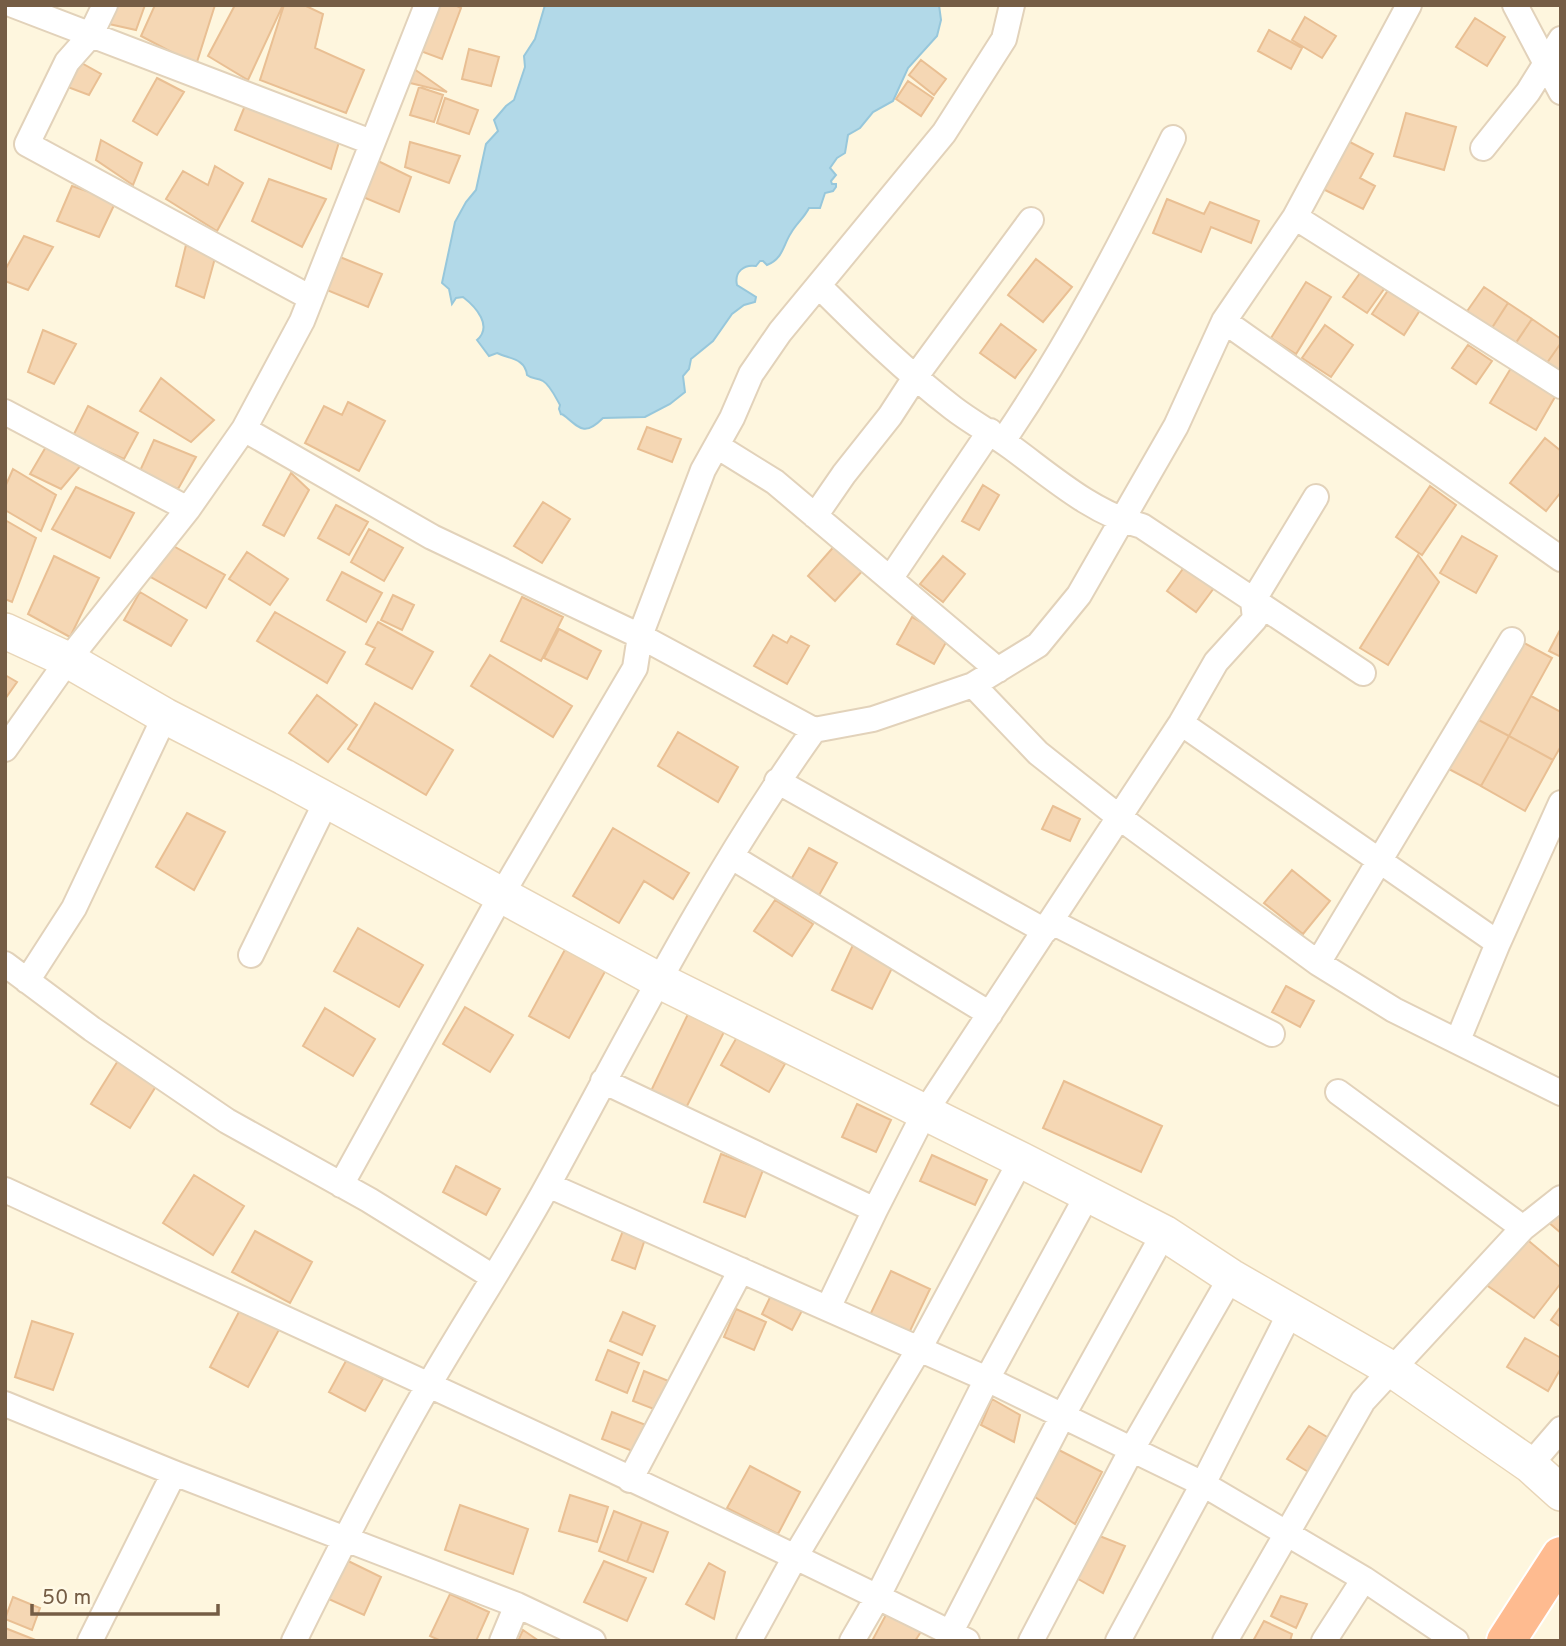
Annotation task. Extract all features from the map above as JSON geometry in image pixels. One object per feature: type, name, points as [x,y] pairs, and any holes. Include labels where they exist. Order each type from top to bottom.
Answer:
[{"type":"highway","points":[[1506,1641],[1561,1556]]},
{"type":"street","points":[[13,5],[371,142]]},
{"type":"street","points":[[105,5],[90,36],[67,62],[27,144],[311,298]]},
{"type":"street","points":[[5,749],[68,660],[188,509],[244,429],[302,321],[427,5]]},
{"type":"street","points":[[341,1185],[502,894],[635,668],[640,636],[703,470],[751,374],[780,332],[944,133],[1004,39],[1012,5]]},
{"type":"street","points":[[244,429],[432,537],[640,636],[814,730],[873,719],[973,685],[1038,645],[1079,595],[1176,426],[1224,321],[1295,217],[1409,5]]},
{"type":"street","points":[[1515,5],[1561,92]]},
{"type":"street","points":[[1483,148],[1520,102],[1561,39]]},
{"type":"street","points":[[890,579],[996,436],[1041,385],[1094,295],[1173,138]]},
{"type":"street","points":[[1295,217],[1561,386]]},
{"type":"street","points":[[815,516],[1031,220]]},
{"type":"street","points":[[819,286],[867,334],[955,410],[996,436],[1081,499],[1122,521],[1142,526],[1363,673]]},
{"type":"street","points":[[1224,321],[1561,559]]},
{"type":"street","points":[[5,412],[188,509]]},
{"type":"street","points":[[716,446],[775,482],[998,670]]},
{"type":"street","points":[[828,1308],[925,1112],[1181,723],[1216,662],[1255,619],[1253,601],[1316,498]]},
{"type":"street","points":[[5,631],[68,660],[165,716],[327,800],[658,980],[1164,1233],[1231,1277],[1393,1370],[1544,1477],[1561,1429]]},
{"type":"street","points":[[1318,963],[1512,640]]},
{"type":"street","points":[[973,685],[1038,753],[1119,817],[1318,963],[1394,1010],[1561,1093]]},
{"type":"street","points":[[27,981],[74,908],[165,716]]},
{"type":"street","points":[[1181,723],[1497,943]]},
{"type":"street","points":[[294,1641],[345,1538],[429,1385],[548,1185],[658,980],[777,781],[814,730]]},
{"type":"street","points":[[777,781],[1048,926],[1272,1034]]},
{"type":"street","points":[[251,955],[327,800]]},
{"type":"street","points":[[1458,1040],[1497,943],[1561,803]]},
{"type":"street","points":[[732,857],[990,1014]]},
{"type":"street","points":[[5,964],[92,1030],[227,1121],[341,1185],[493,1277]]},
{"type":"street","points":[[603,1082],[875,1210]]},
{"type":"street","points":[[1338,1092],[1523,1228]]},
{"type":"street","points":[[750,1641],[796,1557],[919,1349],[1021,1160]]},
{"type":"street","points":[[548,1185],[987,1380],[1203,1484],[1363,1579],[1456,1641]]},
{"type":"street","points":[[5,1190],[796,1557],[955,1638],[1063,1415],[1164,1233]]},
{"type":"street","points":[[852,1641],[877,1598],[987,1380],[1088,1194]]},
{"type":"street","points":[[1225,1641],[1363,1401],[1523,1228],[1561,1198]]},
{"type":"street","points":[[630,1480],[741,1270]]},
{"type":"street","points":[[1031,1641],[1132,1449],[1231,1277]]},
{"type":"street","points":[[1118,1641],[1203,1484],[1290,1311]]},
{"type":"street","points":[[5,1404],[174,1473],[517,1605],[593,1641]]},
{"type":"street","points":[[90,1641],[174,1473]]},
{"type":"street","points":[[1324,1641],[1363,1579]]},
{"type":"street","points":[[502,1641],[517,1605]]},
{"type":"water","points":[[545,5],[939,5],[941,20],[937,36],[908,68],[893,101],[873,112],[860,128],[848,135],[845,153],[837,158],[830,168],[836,175],[831,181],[836,187],[825,193],[820,208],[809,208],[776,259],[767,265],[760,261],[756,266],[741,270],[737,276],[737,285],[756,297],[755,302],[744,305],[732,314],[713,341],[691,359],[689,369],[683,376],[685,392],[670,404],[645,417],[603,418],[588,429],[580,428],[561,414],[560,405],[548,385],[527,375],[520,362],[497,353],[489,356],[477,340],[482,335],[481,317],[463,297],[456,298],[452,304],[449,289],[442,283],[455,222],[476,190],[486,144],[498,131],[494,120],[514,100],[525,67],[524,56],[535,39]]},
{"type":"building","points":[[118,5],[145,5],[136,30],[109,24]]},
{"type":"building","points":[[155,5],[215,5],[196,65],[141,36]]},
{"type":"building","points":[[235,5],[283,5],[248,80],[208,56]]},
{"type":"building","points":[[284,5],[304,5],[323,14],[315,48],[364,70],[346,113],[260,80]]},
{"type":"building","points":[[431,5],[455,5],[461,8],[442,59],[415,49]]},
{"type":"building","points":[[1305,17],[1336,36],[1322,58],[1292,40]]},
{"type":"building","points":[[1475,18],[1505,37],[1487,66],[1456,47]]},
{"type":"building","points":[[1269,30],[1302,48],[1291,69],[1258,51]]},
{"type":"building","points":[[469,49],[499,57],[491,86],[462,79]]},
{"type":"building","points":[[921,60],[946,79],[934,95],[909,75]]},
{"type":"building","points":[[78,61],[101,74],[89,95],[65,86]]},
{"type":"building","points":[[407,64],[447,92],[402,81]]},
{"type":"building","points":[[157,78],[184,92],[157,135],[133,121]]},
{"type":"building","points":[[908,81],[933,98],[921,116],[896,99]]},
{"type":"building","points":[[419,87],[443,95],[434,122],[410,115]]},
{"type":"building","points":[[249,96],[339,142],[331,169],[235,130]]},
{"type":"building","points":[[445,98],[478,110],[469,134],[437,123]]},
{"type":"building","points":[[1406,113],[1456,127],[1444,170],[1394,156]]},
{"type":"building","points":[[101,140],[142,163],[133,185],[96,160]]},
{"type":"building","points":[[1346,140],[1373,154],[1360,178],[1375,186],[1363,209],[1321,188]]},
{"type":"building","points":[[410,142],[460,156],[449,183],[405,167]]},
{"type":"building","points":[[376,160],[411,177],[399,212],[358,195]]},
{"type":"building","points":[[215,166],[243,183],[217,231],[166,199],[183,171],[208,185]]},
{"type":"building","points":[[269,179],[326,199],[302,247],[252,221]]},
{"type":"building","points":[[72,186],[116,201],[99,237],[57,221]]},
{"type":"building","points":[[1167,199],[1204,214],[1210,202],[1259,221],[1251,243],[1211,227],[1201,252],[1153,233]]},
{"type":"building","points":[[24,236],[53,247],[28,290],[5,281],[5,270]]},
{"type":"building","points":[[186,245],[215,258],[204,298],[176,286]]},
{"type":"building","points":[[335,255],[382,274],[368,307],[322,288]]},
{"type":"building","points":[[1036,259],[1072,287],[1043,322],[1008,295]]},
{"type":"building","points":[[1365,266],[1389,282],[1367,313],[1343,297]]},
{"type":"building","points":[[1306,282],[1331,297],[1296,354],[1271,338]]},
{"type":"building","points":[[1393,283],[1424,304],[1404,335],[1372,314]]},
{"type":"building","points":[[1484,287],[1508,303],[1488,334],[1463,317]]},
{"type":"building","points":[[1508,303],[1532,319],[1511,350],[1488,334]]},
{"type":"building","points":[[1532,319],[1561,339],[1542,370],[1511,350]]},
{"type":"building","points":[[1001,324],[1036,350],[1015,378],[980,353]]},
{"type":"building","points":[[1325,325],[1353,345],[1331,377],[1302,358]]},
{"type":"building","points":[[43,330],[76,344],[54,384],[28,372]]},
{"type":"building","points":[[1561,343],[1561,384],[1542,370]]},
{"type":"building","points":[[1468,345],[1492,361],[1476,384],[1452,368]]},
{"type":"building","points":[[1514,363],[1559,390],[1536,430],[1490,403]]},
{"type":"building","points":[[161,378],[214,420],[191,442],[140,411]]},
{"type":"building","points":[[348,402],[385,421],[359,471],[305,443],[324,406],[342,415]]},
{"type":"building","points":[[88,406],[138,433],[124,459],[73,436]]},
{"type":"building","points":[[647,427],[681,439],[672,462],[638,449]]},
{"type":"building","points":[[1545,438],[1561,451],[1561,492],[1546,511],[1510,483]]},
{"type":"building","points":[[154,440],[196,457],[178,489],[139,473]]},
{"type":"building","points":[[47,445],[82,464],[61,489],[30,474]]},
{"type":"building","points":[[13,469],[56,495],[41,531],[5,510],[5,487]]},
{"type":"building","points":[[291,473],[309,490],[284,536],[263,525]]},
{"type":"building","points":[[983,485],[999,495],[979,530],[962,521]]},
{"type":"building","points":[[1430,486],[1456,505],[1422,555],[1396,537]]},
{"type":"building","points":[[76,487],[134,513],[110,558],[52,529]]},
{"type":"building","points":[[543,502],[570,519],[542,563],[514,546]]},
{"type":"building","points":[[336,505],[368,522],[349,555],[318,538]]},
{"type":"building","points":[[5,520],[36,538],[12,602],[5,599]]},
{"type":"building","points":[[369,529],[403,548],[384,581],[351,562]]},
{"type":"building","points":[[1462,536],[1497,556],[1476,593],[1440,573]]},
{"type":"building","points":[[168,543],[225,575],[206,608],[149,576]]},
{"type":"building","points":[[837,543],[865,568],[835,601],[808,576]]},
{"type":"building","points":[[247,552],[288,579],[270,605],[229,579]]},
{"type":"building","points":[[1418,555],[1439,582],[1388,665],[1360,648]]},
{"type":"building","points":[[54,556],[99,578],[70,637],[28,614]]},
{"type":"building","points":[[943,556],[965,574],[943,602],[920,584]]},
{"type":"building","points":[[1185,566],[1214,588],[1196,612],[1167,591]]},
{"type":"building","points":[[342,572],[382,593],[366,622],[327,600]]},
{"type":"building","points":[[140,592],[187,620],[171,646],[124,620]]},
{"type":"building","points":[[393,595],[414,605],[402,630],[381,620]]},
{"type":"building","points":[[522,597],[563,617],[541,661],[501,641]]},
{"type":"building","points":[[275,612],[345,652],[327,683],[257,641]]},
{"type":"building","points":[[912,617],[949,637],[934,664],[897,644]]},
{"type":"building","points":[[378,622],[433,652],[412,689],[366,664],[375,648],[366,644]]},
{"type":"building","points":[[1561,628],[1561,657],[1549,651]]},
{"type":"building","points":[[559,629],[601,651],[587,679],[544,658]]},
{"type":"building","points":[[773,635],[787,643],[791,636],[809,646],[787,684],[754,666]]},
{"type":"building","points":[[1517,639],[1552,658],[1509,736],[1473,717]]},
{"type":"building","points":[[490,655],[572,706],[553,737],[471,686]]},
{"type":"building","points":[[5,675],[17,682],[5,699]]},
{"type":"building","points":[[317,695],[357,725],[328,762],[289,733]]},
{"type":"building","points":[[1531,696],[1561,712],[1561,746],[1553,760],[1509,736]]},
{"type":"building","points":[[375,703],[453,750],[426,795],[348,749]]},
{"type":"building","points":[[1473,717],[1509,736],[1481,786],[1445,767]]},
{"type":"building","points":[[678,732],[738,767],[718,802],[658,766]]},
{"type":"building","points":[[1509,736],[1553,760],[1525,811],[1481,786]]},
{"type":"building","points":[[1053,806],[1080,819],[1070,841],[1042,829]]},
{"type":"building","points":[[187,813],[225,832],[194,890],[156,867]]},
{"type":"building","points":[[613,828],[689,873],[673,899],[644,881],[619,923],[573,896]]},
{"type":"building","points":[[809,848],[837,863],[817,899],[789,883]]},
{"type":"building","points":[[1292,870],[1330,901],[1303,934],[1264,903]]},
{"type":"building","points":[[775,900],[813,924],[792,956],[754,931]]},
{"type":"building","points":[[358,928],[423,965],[399,1007],[334,971]]},
{"type":"building","points":[[568,944],[608,966],[569,1038],[529,1016]]},
{"type":"building","points":[[853,945],[894,964],[872,1009],[832,990]]},
{"type":"building","points":[[1286,986],[1314,1001],[1300,1027],[1272,1012]]},
{"type":"building","points":[[465,1007],[513,1035],[490,1072],[443,1044]]},
{"type":"building","points":[[325,1008],[375,1039],[353,1076],[303,1046]]},
{"type":"building","points":[[688,1014],[724,1032],[685,1110],[650,1093]]},
{"type":"building","points":[[737,1037],[785,1064],[769,1092],[721,1065]]},
{"type":"building","points":[[119,1059],[158,1083],[130,1128],[91,1104]]},
{"type":"building","points":[[1064,1081],[1162,1126],[1141,1172],[1043,1128]]},
{"type":"building","points":[[857,1104],[891,1120],[876,1152],[842,1137]]},
{"type":"building","points":[[721,1154],[763,1170],[745,1217],[704,1202]]},
{"type":"building","points":[[932,1155],[987,1180],[975,1205],[920,1181]]},
{"type":"building","points":[[456,1166],[500,1189],[486,1215],[443,1192]]},
{"type":"building","points":[[194,1175],[244,1206],[213,1255],[163,1223]]},
{"type":"building","points":[[1561,1209],[1561,1233],[1548,1222]]},
{"type":"building","points":[[624,1228],[646,1236],[635,1269],[612,1260]]},
{"type":"building","points":[[255,1231],[312,1262],[290,1303],[232,1272]]},
{"type":"building","points":[[1524,1237],[1561,1268],[1561,1283],[1534,1318],[1485,1284]]},
{"type":"building","points":[[891,1271],[930,1289],[909,1333],[870,1315]]},
{"type":"building","points":[[774,1289],[805,1305],[792,1330],[762,1314]]},
{"type":"building","points":[[242,1306],[281,1326],[248,1387],[210,1367]]},
{"type":"building","points":[[1561,1306],[1561,1327],[1551,1320]]},
{"type":"building","points":[[736,1309],[766,1322],[754,1350],[724,1337]]},
{"type":"building","points":[[623,1312],[655,1326],[642,1355],[610,1341]]},
{"type":"building","points":[[32,1321],[73,1334],[53,1390],[15,1377]]},
{"type":"building","points":[[1525,1338],[1561,1358],[1561,1368],[1548,1391],[1507,1367]]},
{"type":"building","points":[[608,1350],[639,1363],[627,1393],[596,1380]]},
{"type":"building","points":[[347,1359],[383,1379],[365,1411],[329,1392]]},
{"type":"building","points":[[644,1371],[671,1382],[659,1411],[633,1401]]},
{"type":"building","points":[[992,1399],[1020,1415],[1014,1442],[981,1425]]},
{"type":"building","points":[[612,1412],[646,1425],[635,1452],[602,1439]]},
{"type":"building","points":[[1309,1426],[1332,1440],[1310,1473],[1287,1459]]},
{"type":"building","points":[[1053,1447],[1102,1472],[1075,1524],[1032,1495]]},
{"type":"building","points":[[750,1466],[800,1492],[778,1534],[727,1508]]},
{"type":"building","points":[[570,1495],[608,1507],[597,1542],[559,1531]]},
{"type":"building","points":[[460,1505],[528,1529],[513,1574],[445,1550]]},
{"type":"building","points":[[614,1511],[642,1522],[627,1562],[599,1551]]},
{"type":"building","points":[[642,1522],[668,1532],[653,1572],[627,1562]]},
{"type":"building","points":[[1097,1535],[1125,1546],[1103,1593],[1073,1576]]},
{"type":"building","points":[[340,1557],[381,1577],[364,1615],[322,1596]]},
{"type":"building","points":[[604,1561],[646,1578],[627,1621],[584,1602]]},
{"type":"building","points":[[709,1563],[725,1572],[714,1619],[686,1604]]},
{"type":"building","points":[[450,1594],[489,1612],[476,1641],[441,1641],[430,1636]]},
{"type":"building","points":[[1281,1596],[1307,1604],[1296,1628],[1271,1616]]},
{"type":"building","points":[[13,1597],[40,1608],[32,1630],[5,1619]]},
{"type":"building","points":[[888,1611],[922,1630],[915,1641],[872,1641]]},
{"type":"building","points":[[1264,1621],[1292,1634],[1290,1641],[1253,1641]]},
{"type":"building","points":[[5,1628],[38,1641],[5,1641]]},
{"type":"building","points":[[523,1630],[539,1641],[518,1641]]}]
